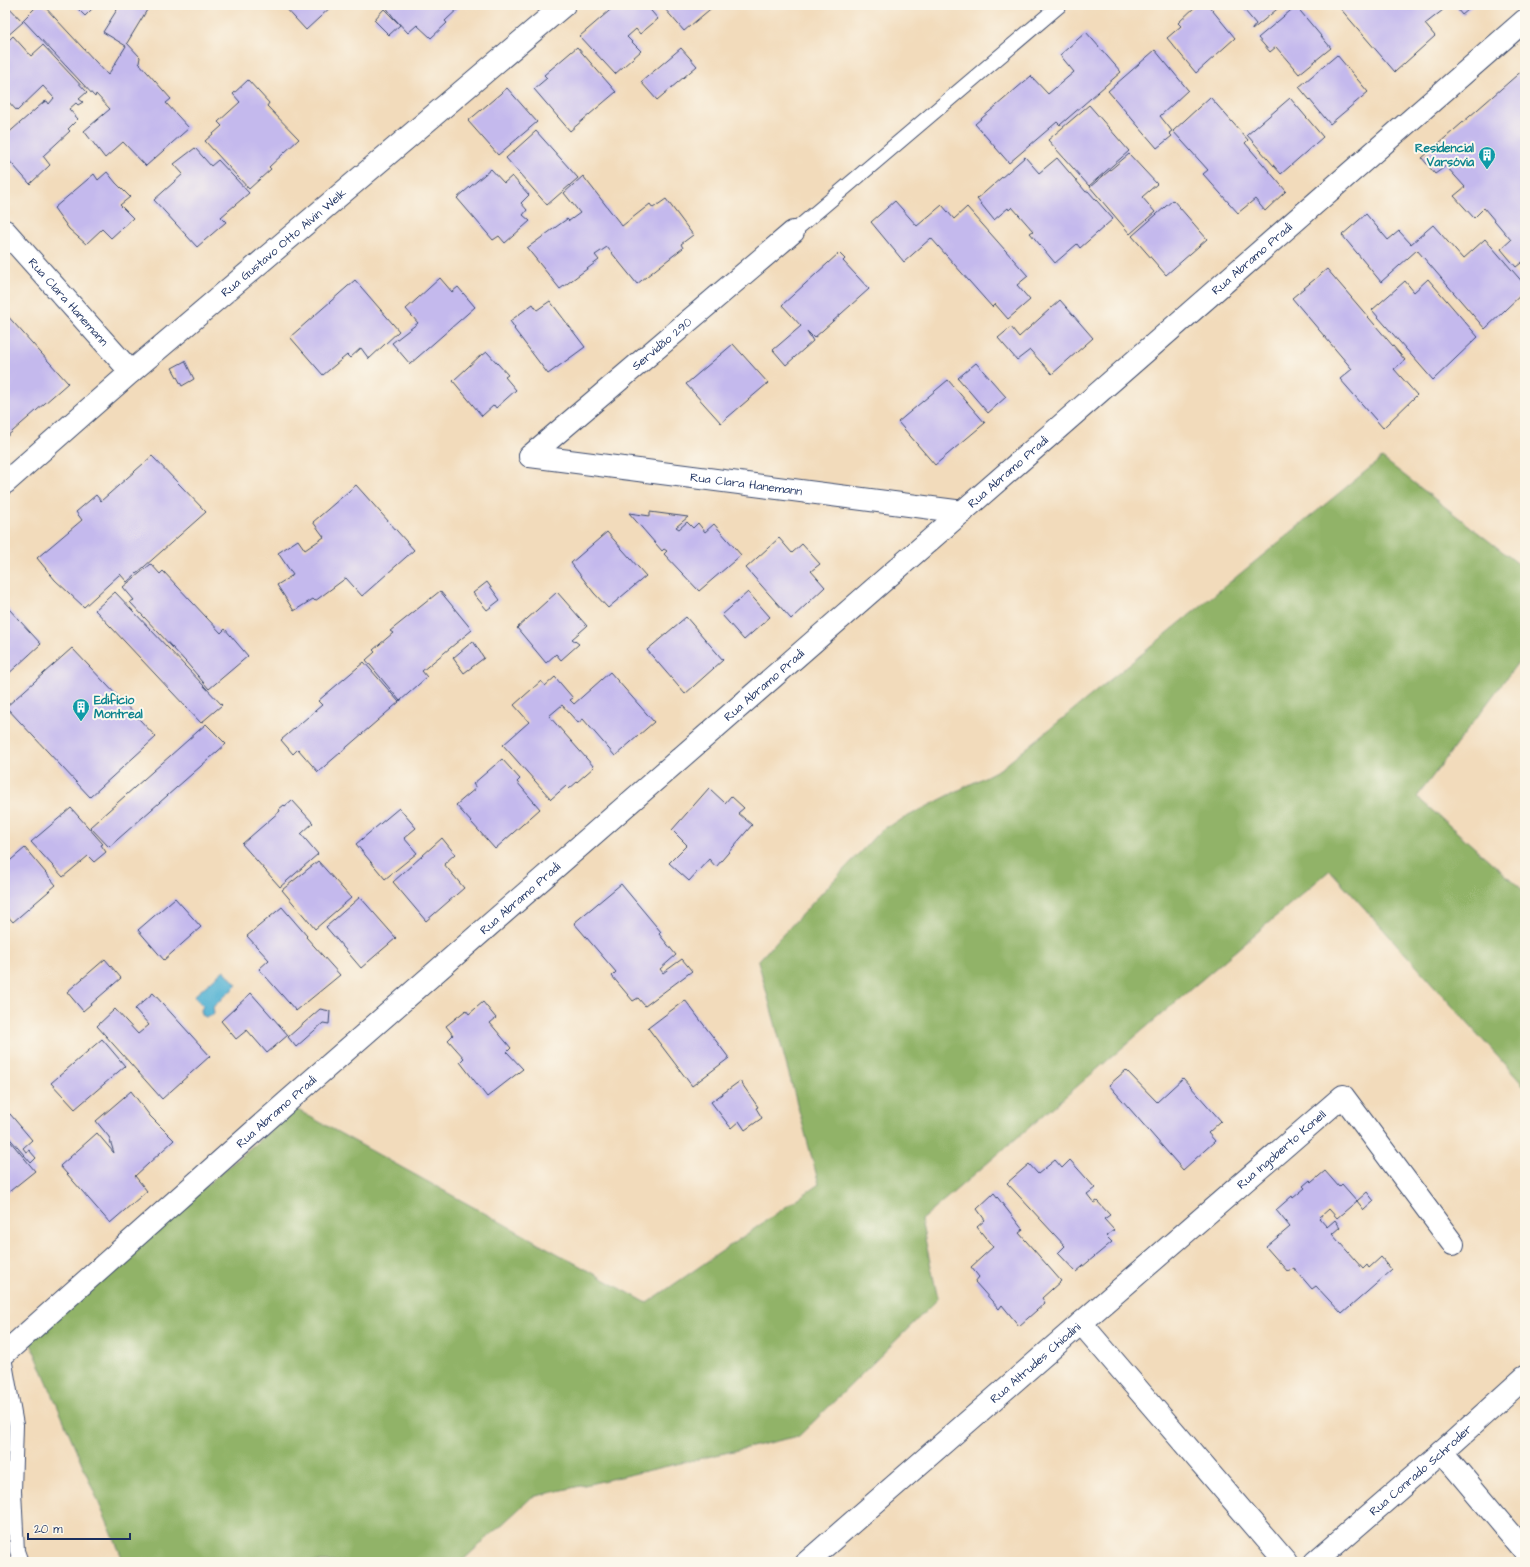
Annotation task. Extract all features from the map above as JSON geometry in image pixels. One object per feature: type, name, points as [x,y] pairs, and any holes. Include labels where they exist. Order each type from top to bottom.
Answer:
[{"type":"street","name":"Rua Gustavo Otto Alvin Welk","points":[[5,483],[131,372],[564,5]]},
{"type":"street","name":"Rua Abramo Pradi","points":[[5,1353],[286,1102],[1525,20]]},
{"type":"street","name":"Rua Clara Hanemann","points":[[5,231],[131,372]]},
{"type":"street","name":"Servidão 290","points":[[530,456],[793,232]]},
{"type":"street","name":"Rua Clara Hanemann","points":[[530,456],[963,512]]},
{"type":"street","name":"Rua Ingoberto Konell","points":[[1081,1323],[1343,1096],[1453,1244]]},
{"type":"street","name":"Rua Altrudes Chiodini","points":[[807,1562],[1081,1323],[1286,1562]]},
{"type":"street","name":"Rua Conrado Schroder","points":[[1315,1562],[1442,1452],[1525,1377]]},
{"type":"street","points":[[1442,1452],[1525,1551]]},
{"type":"lane","points":[[793,232],[1060,5]]},
{"type":"lane","points":[[5,1363],[16,1425],[14,1491],[17,1551],[21,1562]]},
{"type":"green space","points":[[1382,458],[1525,569],[1525,653],[1417,797],[1525,892],[1525,1087],[1330,870],[921,1220],[938,1299],[799,1436],[532,1497],[461,1562],[124,1562],[28,1337],[296,1109],[647,1303],[819,1184],[758,961],[881,830],[1002,768]]},
{"type":"water","points":[[224,970],[237,985],[213,1007],[214,1013],[211,1016],[206,1017],[202,1015],[201,1010],[203,1006],[194,996]]},
{"type":"building","points":[[5,5],[7,5],[23,22],[5,38]]},
{"type":"building","points":[[38,5],[43,5],[108,75],[126,46],[103,32],[120,5],[150,5],[127,43],[140,57],[139,63],[171,99],[166,103],[189,128],[146,166],[123,142],[105,158],[84,131],[110,109],[96,94],[95,97],[23,20]]},
{"type":"building","points":[[74,5],[96,5],[85,16]]},
{"type":"building","points":[[283,5],[333,5],[306,30]]},
{"type":"building","points":[[388,5],[462,5],[445,21],[447,23],[431,38],[417,25],[408,33],[386,7]]},
{"type":"building","points":[[616,5],[646,5],[658,19],[640,34],[636,29],[627,37],[641,51],[615,74],[580,36]]},
{"type":"building","points":[[670,5],[715,5],[684,31],[665,9]]},
{"type":"building","points":[[1197,5],[1208,5],[1235,38],[1196,73],[1167,38],[1181,26],[1178,23]]},
{"type":"building","points":[[1240,5],[1282,5],[1252,30],[1256,24]]},
{"type":"building","points":[[1341,5],[1438,5],[1443,10],[1425,24],[1435,36],[1395,72],[1339,7]]},
{"type":"building","points":[[1454,5],[1474,5],[1462,15]]},
{"type":"building","points":[[1296,6],[1331,48],[1299,74],[1276,47],[1270,52],[1258,38]]},
{"type":"building","points":[[384,9],[400,25],[389,35],[374,20]]},
{"type":"building","points":[[1086,32],[1121,72],[1060,125],[1057,122],[1009,163],[975,124],[1031,76],[1048,94],[1074,72],[1060,55]]},
{"type":"building","points":[[13,36],[31,56],[43,45],[87,92],[79,99],[83,102],[78,105],[76,103],[69,109],[78,119],[68,129],[70,131],[43,156],[50,165],[30,184],[5,156],[5,136],[44,102],[47,101],[49,104],[54,98],[43,86],[17,111],[5,98],[5,44]]},
{"type":"building","points":[[577,47],[616,92],[570,131],[534,89],[547,78],[544,75]]},
{"type":"building","points":[[681,48],[697,66],[657,100],[641,82]]},
{"type":"building","points":[[1155,50],[1188,90],[1160,116],[1172,131],[1169,133],[1172,136],[1157,148],[1108,91]]},
{"type":"building","points":[[1337,55],[1368,92],[1330,124],[1299,87]]},
{"type":"building","name":"Residencial Varsóvia","points":[[1525,68],[1525,260],[1516,267],[1501,249],[1511,240],[1484,208],[1474,218],[1454,196],[1465,187],[1446,166],[1435,174],[1422,158]]},
{"type":"building","points":[[248,80],[269,103],[267,106],[299,139],[269,167],[271,169],[249,189],[205,141],[222,126],[218,122],[240,102],[233,94]]},
{"type":"building","points":[[507,88],[537,122],[498,155],[468,121]]},
{"type":"building","points":[[1210,97],[1248,140],[1245,143],[1286,191],[1265,211],[1255,199],[1238,213],[1203,174],[1208,170],[1173,131]]},
{"type":"building","points":[[1290,98],[1323,137],[1281,174],[1247,135]]},
{"type":"building","points":[[1089,105],[1129,151],[1089,186],[1048,140]]},
{"type":"building","points":[[536,131],[578,178],[547,205],[506,158]]},
{"type":"building","points":[[195,148],[211,166],[218,160],[249,193],[221,217],[226,222],[197,247],[154,200],[183,174],[174,164]]},
{"type":"building","points":[[1129,154],[1157,184],[1142,197],[1155,212],[1130,234],[1090,187]]},
{"type":"building","points":[[1025,157],[1039,173],[1057,158],[1086,192],[1088,191],[1113,219],[1080,248],[1077,244],[1055,263],[1030,233],[1033,231],[1012,207],[1009,210],[1008,208],[994,220],[977,199]]},
{"type":"building","points":[[491,169],[504,183],[512,176],[529,195],[521,203],[527,210],[523,215],[530,221],[505,243],[499,236],[493,240],[457,198]]},
{"type":"building","points":[[107,172],[130,197],[120,205],[133,218],[111,238],[102,229],[86,244],[69,229],[54,208],[94,174],[98,180]]},
{"type":"building","points":[[583,176],[622,226],[650,204],[653,208],[666,199],[693,235],[681,244],[683,248],[637,284],[607,247],[595,255],[599,260],[560,289],[527,248],[567,219],[569,221],[580,213],[564,193]]},
{"type":"building","points":[[1173,200],[1207,239],[1166,275],[1132,236]]},
{"type":"building","points":[[895,201],[917,226],[942,205],[954,219],[967,207],[1028,276],[1017,285],[1030,300],[1008,319],[995,304],[992,307],[931,238],[904,262],[871,222]]},
{"type":"building","points":[[1366,214],[1388,240],[1399,231],[1411,244],[1433,225],[1463,259],[1485,239],[1525,285],[1525,291],[1485,329],[1417,250],[1381,282],[1342,235]]},
{"type":"building","points":[[839,253],[845,259],[843,261],[869,289],[814,338],[807,331],[813,341],[786,365],[773,350],[801,326],[782,305]]},
{"type":"building","points":[[1327,269],[1405,360],[1394,369],[1417,395],[1383,428],[1340,379],[1352,369],[1292,298]]},
{"type":"building","points":[[440,278],[452,292],[458,287],[475,307],[410,364],[392,343],[418,323],[406,309]]},
{"type":"building","points":[[1428,279],[1478,337],[1433,380],[1372,310],[1405,281],[1414,292]]},
{"type":"building","points":[[355,280],[399,331],[369,359],[361,348],[350,358],[347,355],[323,375],[290,337]]},
{"type":"building","points":[[1060,300],[1093,338],[1052,374],[1030,350],[1017,360],[998,338],[1011,327],[1019,337]]},
{"type":"building","points":[[550,301],[585,347],[548,374],[514,329],[515,328],[510,321],[533,304],[537,310]]},
{"type":"building","points":[[5,313],[68,383],[5,438]]},
{"type":"building","points":[[733,344],[768,383],[721,423],[686,384]]},
{"type":"building","points":[[487,352],[508,375],[505,377],[516,390],[496,408],[494,405],[482,416],[453,381],[482,354],[483,355]]},
{"type":"building","points":[[185,361],[194,379],[182,386],[172,368]]},
{"type":"building","points":[[976,363],[1006,397],[988,413],[958,378]]},
{"type":"building","points":[[948,380],[985,423],[935,465],[898,422]]},
{"type":"building","points":[[152,456],[206,512],[127,582],[120,574],[84,607],[55,580],[37,558],[82,520],[76,512],[96,495],[101,501]]},
{"type":"building","points":[[356,485],[414,550],[362,596],[346,578],[315,601],[313,599],[294,611],[277,585],[293,575],[278,553],[298,540],[305,550],[324,537],[313,522]]},
{"type":"building","points":[[650,512],[688,517],[676,527],[679,529],[687,522],[693,528],[698,523],[705,532],[714,524],[741,555],[699,591],[664,554],[667,551],[664,549],[662,551],[629,513],[650,516]]},
{"type":"building","points":[[607,532],[646,576],[608,608],[594,593],[571,563]]},
{"type":"building","points":[[779,538],[792,553],[802,544],[820,564],[811,571],[825,587],[791,619],[746,568]]},
{"type":"building","points":[[151,564],[160,574],[163,571],[221,633],[225,629],[248,656],[209,689],[130,602],[134,600],[123,587]]},
{"type":"building","points":[[487,582],[500,600],[487,610],[473,593]]},
{"type":"building","points":[[440,591],[472,630],[422,671],[427,677],[400,701],[366,660],[375,652],[373,650],[393,633],[390,631]]},
{"type":"building","points":[[115,592],[222,705],[201,723],[95,610]]},
{"type":"building","points":[[557,592],[587,626],[572,639],[579,644],[561,660],[556,654],[546,663],[517,628]]},
{"type":"building","points":[[748,592],[770,617],[744,640],[722,615]]},
{"type":"building","points":[[9,609],[41,644],[5,677],[5,612]]},
{"type":"building","points":[[686,617],[723,660],[685,694],[647,650]]},
{"type":"building","points":[[473,641],[484,658],[464,673],[453,658]]},
{"type":"building","name":"Edifício Montreal","points":[[72,648],[156,737],[90,797],[6,707]]},
{"type":"building","points":[[364,662],[399,702],[318,772],[298,749],[293,754],[281,740],[322,705],[318,701]]},
{"type":"building","points":[[610,672],[654,722],[615,756],[583,719],[578,723],[562,705],[549,716],[594,767],[569,789],[566,786],[551,799],[503,745],[529,722],[514,705],[541,681],[545,686],[555,677],[573,698],[570,700],[574,704]]},
{"type":"building","points":[[206,724],[226,744],[109,847],[90,827]]},
{"type":"building","points":[[502,759],[520,779],[517,782],[540,809],[495,849],[456,805],[476,788],[473,784]]},
{"type":"building","points":[[709,788],[725,803],[731,796],[744,808],[738,813],[752,825],[716,867],[709,859],[689,881],[669,863],[687,845],[672,830]]},
{"type":"building","points":[[292,800],[313,823],[301,834],[318,854],[280,887],[242,844],[280,811],[279,809]]},
{"type":"building","points":[[71,808],[103,844],[101,845],[106,852],[94,862],[88,856],[63,877],[31,842]]},
{"type":"building","points":[[399,808],[416,828],[404,838],[417,853],[385,879],[356,844]]},
{"type":"building","points":[[442,838],[455,854],[444,864],[464,888],[426,921],[393,882]]},
{"type":"building","points":[[25,848],[56,885],[13,922],[5,913],[5,865]]},
{"type":"building","points":[[318,861],[351,898],[315,929],[282,890]]},
{"type":"building","points":[[621,884],[661,932],[659,934],[676,955],[660,969],[663,973],[682,959],[692,971],[645,1006],[638,998],[633,1001],[612,976],[616,972],[574,923]]},
{"type":"building","points":[[360,897],[396,938],[361,968],[326,927]]},
{"type":"building","points":[[175,898],[201,927],[164,960],[138,930]]},
{"type":"building","points":[[282,907],[307,936],[306,937],[340,975],[296,1011],[259,969],[269,960],[247,936]]},
{"type":"building","points":[[105,959],[121,978],[83,1011],[67,992]]},
{"type":"building","points":[[153,993],[210,1056],[162,1099],[97,1026],[115,1009],[138,1034],[149,1025],[135,1009]]},
{"type":"building","points":[[251,993],[288,1035],[267,1053],[247,1030],[236,1039],[221,1021]]},
{"type":"building","points":[[685,1000],[729,1058],[692,1086],[648,1028]]},
{"type":"building","points":[[483,1002],[496,1018],[490,1023],[511,1048],[507,1052],[523,1069],[487,1097],[460,1062],[464,1058],[448,1040],[453,1035],[446,1026],[466,1010],[469,1014]]},
{"type":"building","points":[[320,1009],[330,1011],[329,1024],[323,1023],[296,1047],[288,1037]]},
{"type":"building","points":[[102,1039],[125,1066],[75,1109],[51,1083]]},
{"type":"building","points":[[1126,1070],[1157,1102],[1183,1078],[1221,1121],[1208,1133],[1215,1141],[1183,1170],[1109,1085]]},
{"type":"building","points":[[740,1081],[758,1107],[756,1108],[762,1118],[745,1130],[739,1121],[731,1128],[711,1102]]},
{"type":"building","points":[[131,1091],[150,1116],[174,1140],[135,1176],[147,1191],[110,1223],[60,1166],[97,1133],[114,1153],[109,1137],[96,1121]]},
{"type":"building","points":[[10,1114],[32,1140],[23,1148],[26,1152],[29,1150],[36,1158],[31,1163],[5,1133],[5,1118]]},
{"type":"building","points":[[5,1135],[35,1171],[5,1195]]},
{"type":"building","points":[[1055,1160],[1062,1168],[1070,1160],[1095,1188],[1087,1194],[1094,1203],[1097,1201],[1110,1215],[1104,1219],[1114,1230],[1106,1236],[1112,1242],[1076,1272],[1058,1253],[1065,1246],[1007,1183],[1029,1164],[1038,1174]]},
{"type":"building","points":[[1325,1171],[1339,1187],[1342,1184],[1357,1201],[1337,1218],[1329,1209],[1319,1218],[1327,1227],[1335,1220],[1340,1227],[1332,1234],[1363,1269],[1367,1265],[1369,1268],[1381,1257],[1392,1270],[1342,1314],[1316,1286],[1312,1289],[1294,1268],[1288,1272],[1266,1247],[1290,1227],[1276,1210],[1292,1196],[1293,1198],[1305,1188],[1303,1186],[1310,1180],[1312,1182]]},
{"type":"building","points":[[1367,1192],[1374,1201],[1364,1210],[1357,1201]]},
{"type":"building","points":[[994,1193],[1023,1230],[1019,1233],[1061,1281],[1042,1298],[1045,1303],[1019,1326],[1002,1305],[999,1309],[975,1282],[979,1277],[971,1267],[993,1247],[977,1227],[985,1220],[977,1209]]},
{"type":"place","name":"Residencial Varsóvia","points":[[1487,170]]},
{"type":"place","name":"Edifício Montreal","points":[[81,722]]}]
